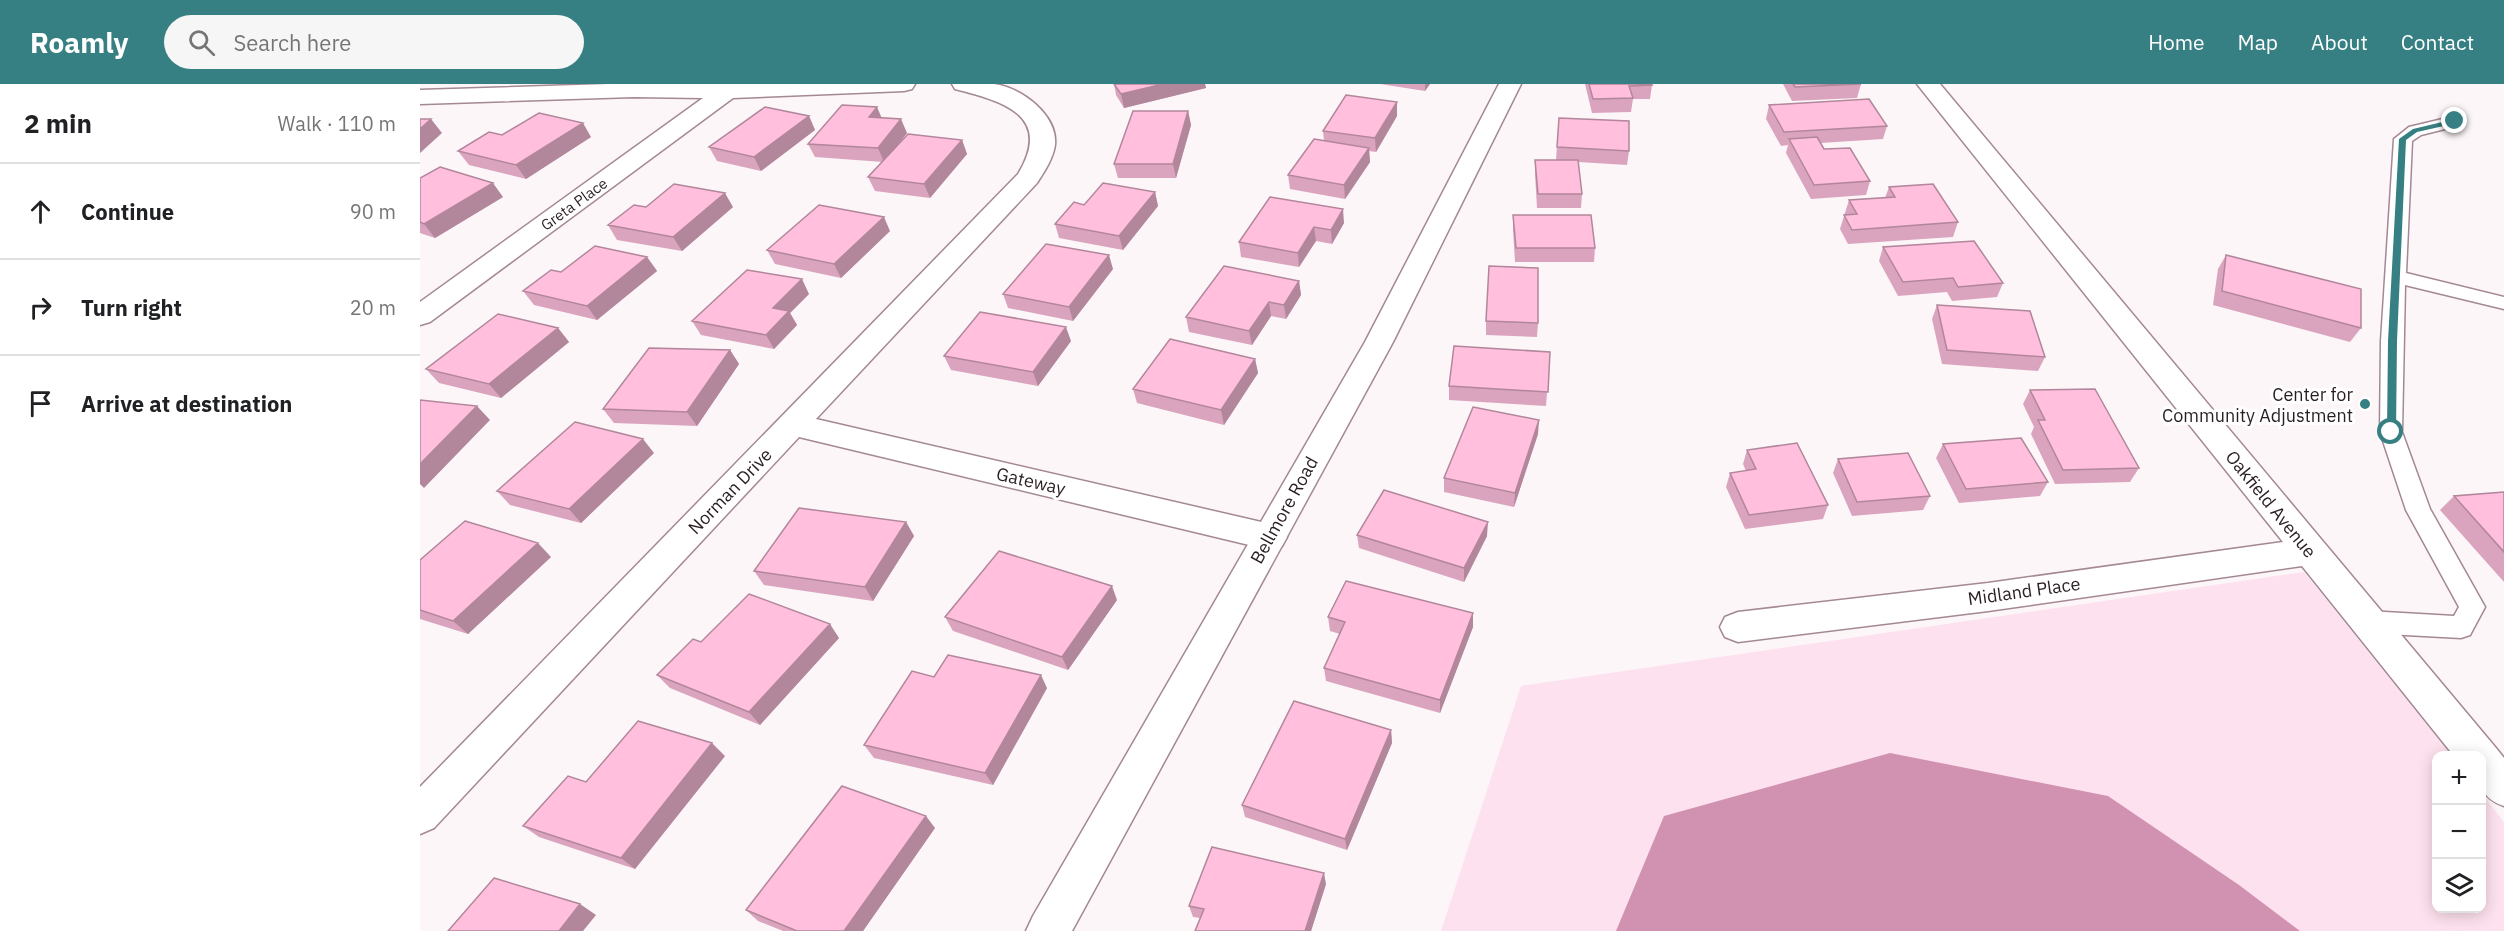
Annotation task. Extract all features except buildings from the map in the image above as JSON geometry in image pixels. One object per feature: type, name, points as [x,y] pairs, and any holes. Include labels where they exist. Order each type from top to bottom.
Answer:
[{"type":"street","points":[[420,97],[519,89],[728,91],[892,84]]},
{"type":"street","name":"Norman Drive","points":[[420,815],[1028,178],[1040,156],[1043,139],[1038,120],[1023,105],[981,86],[963,84]]},
{"type":"street","name":"Bellmore Road","points":[[1048,931],[1379,342],[1510,84]]},
{"type":"street","name":"Oakfield Avenue","points":[[1928,84],[2474,751]]},
{"type":"street","name":"Greta Place","points":[[420,316],[728,91]]},
{"type":"street","name":"Gateway","points":[[794,424],[1270,537]]},
{"type":"street","name":"Midland Place","points":[[1738,627],[1988,597],[2310,552]]},
{"type":"street","points":[[2486,766],[2504,788]]},
{"type":"lane","points":[[2368,622],[2461,627],[2472,607],[2418,510],[2391,432],[2403,139],[2415,130],[2455,121]]},
{"type":"lane","points":[[2396,277],[2504,303]]},
{"type":"shaded area","points":[[2304,572],[2448,751],[2432,751],[2432,913],[2486,913],[2486,799],[2504,822],[2504,931],[1441,931],[1521,686]]},
{"type":"shaded area","points":[[1890,753],[2108,796],[2239,885],[2300,931],[1616,931],[1664,816]]},
{"type":"place","name":"Center for Community Adjustment","points":[[2365,404]]},
{"type":"route","points":[[2391,432],[2392,341],[2403,139],[2415,130],[2455,121]]}]
